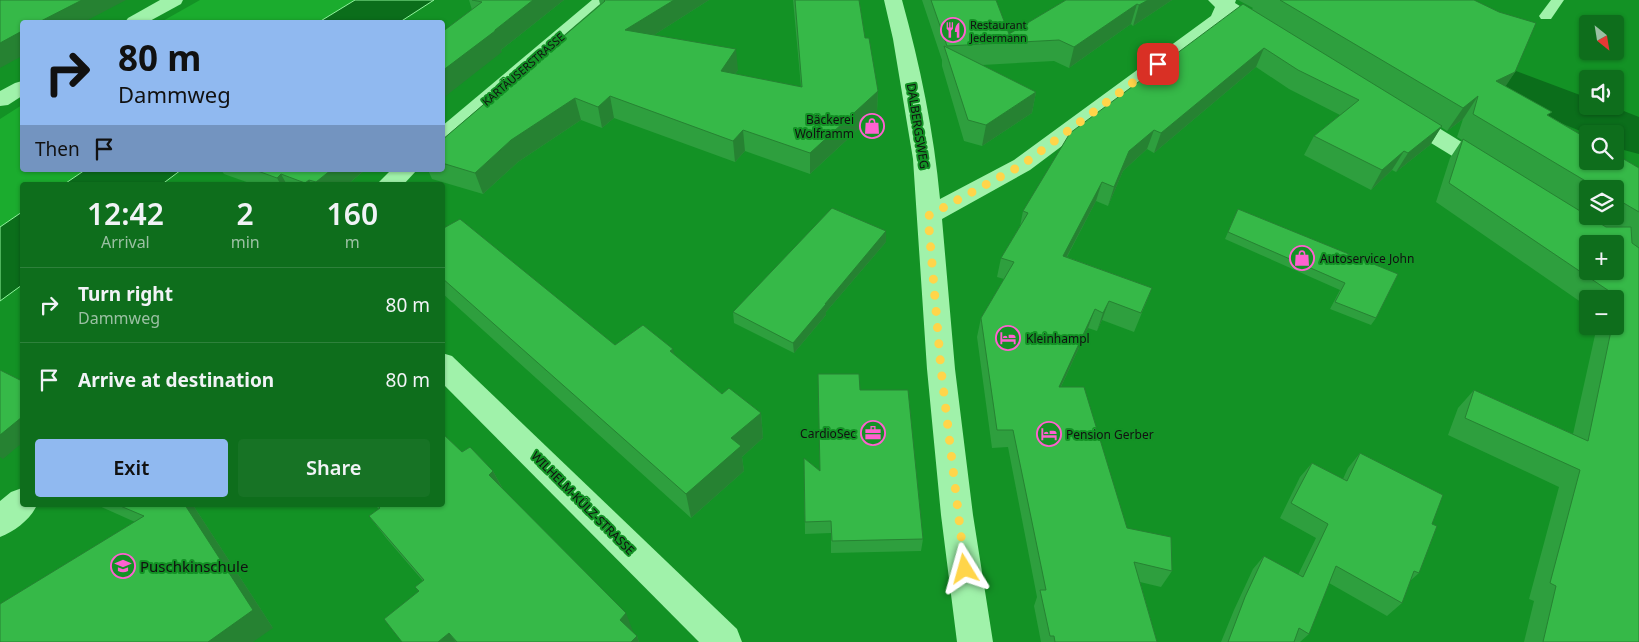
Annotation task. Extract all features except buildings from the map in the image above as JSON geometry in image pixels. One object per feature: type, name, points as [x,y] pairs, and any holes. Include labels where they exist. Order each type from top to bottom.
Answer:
[{"type":"street","points":[[139,20],[174,0]]},
{"type":"street","name":"KARTÄUSERSTRASSE","points":[[445,135],[603,0]]},
{"type":"street","name":"DALBERGSWEG","points":[[894,0],[925,160],[941,369],[957,515],[975,642]]},
{"type":"street","points":[[928,216],[1022,165],[1219,20],[1223,2],[1284,42]]},
{"type":"street","points":[[0,100],[20,88]]},
{"type":"street","points":[[1384,104],[1509,182]]},
{"type":"street","points":[[391,182],[403,172]]},
{"type":"street","name":"WILHELM-KÜLZ-STRASSE","points":[[445,367],[711,638]]},
{"type":"street","points":[[0,522],[20,504]]},
{"type":"lane","points":[[1546,16],[1558,0]]},
{"type":"shaded area","points":[[200,0],[355,0],[322,20],[165,20]]},
{"type":"shaded area","points":[[355,0],[434,0],[403,20],[322,20]]},
{"type":"shaded area","points":[[20,106],[20,172],[82,172],[67,182],[20,182],[20,213],[0,227],[0,119]]},
{"type":"shaded area","points":[[82,172],[178,172],[165,182],[67,182]]},
{"type":"shaded area","points":[[20,213],[20,286],[0,301],[0,227]]},
{"type":"waterway","points":[[1327,0],[1459,66],[1631,132],[1639,138]]},
{"type":"place","name":"Restaurant Jedermann","points":[[953,30]]},
{"type":"place","name":"Bäckerei Wolframm","points":[[872,126]]},
{"type":"place","name":"Autoservice John","points":[[1302,258]]},
{"type":"place","name":"Kleinhampl","points":[[1008,338]]},
{"type":"place","name":"CardioSec","points":[[873,433]]},
{"type":"place","name":"Pension Gerber","points":[[1049,434]]},
{"type":"place","name":"Puschkinschule","points":[[123,566]]},
{"type":"route","points":[[965,569],[957,515],[941,369],[928,216],[1022,165],[1158,64]]}]
